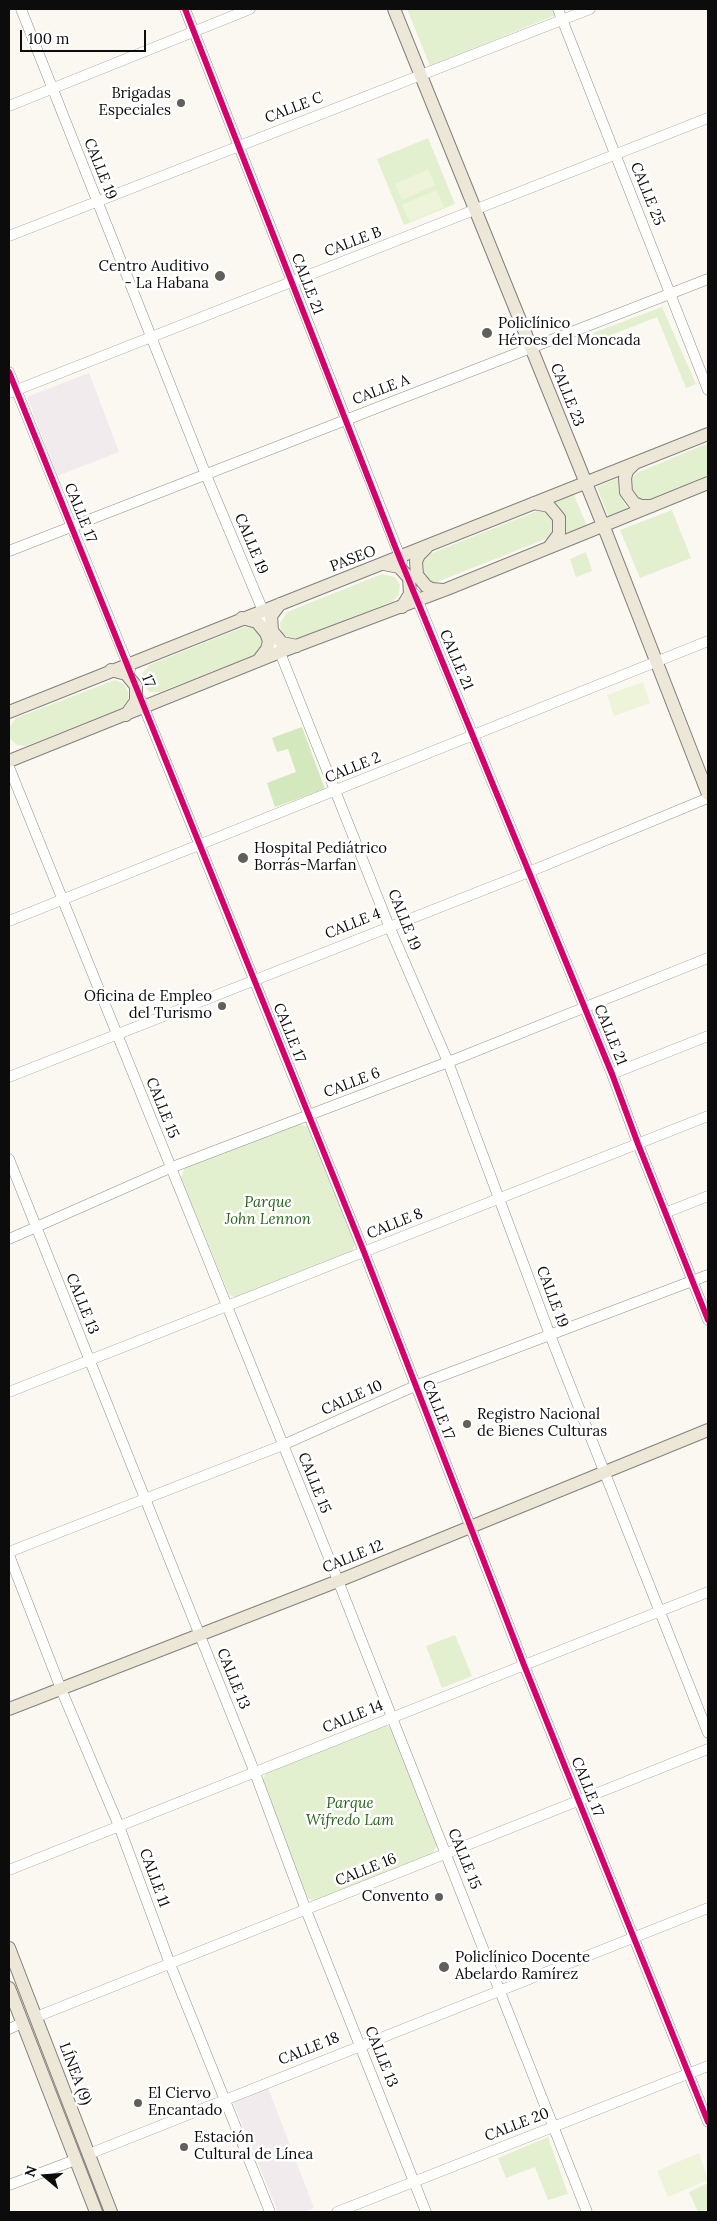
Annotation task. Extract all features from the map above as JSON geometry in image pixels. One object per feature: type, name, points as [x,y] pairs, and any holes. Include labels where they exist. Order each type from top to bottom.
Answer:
[{"type":"main road","name":"CALLE 23","points":[[394,9],[532,348],[708,794]]},
{"type":"main road","name":"PASEO","points":[[9,712],[242,618],[400,558],[637,461],[706,436]]},
{"type":"main road","points":[[637,461],[627,471],[624,485],[626,492],[634,502],[641,506],[655,505]]},
{"type":"main road","points":[[13,757],[144,708],[280,652],[402,607],[708,483]]},
{"type":"main road","points":[[534,503],[549,506],[559,518],[559,534],[550,546]]},
{"type":"main road","points":[[429,545],[423,549],[416,561],[417,575],[426,586],[432,589],[447,589]]},
{"type":"main road","points":[[383,564],[399,567],[409,578],[410,594],[402,607]]},
{"type":"main road","points":[[280,604],[271,616],[272,631],[282,643],[297,646]]},
{"type":"main road","points":[[242,618],[257,622],[266,633],[269,641],[267,649],[258,661]]},
{"type":"main road","points":[[111,670],[126,674],[136,686],[136,701],[126,714]]},
{"type":"main road","name":"CALLE 12","points":[[9,1709],[338,1581],[708,1430]]},
{"type":"main road","name":"LÍNEA (9)","points":[[9,1948],[111,2212]]},
{"type":"main road","name":"LÍNEA (9)","points":[[9,1988],[96,2212]]},
{"type":"street","name":"CALLE 19","points":[[21,9],[206,475],[272,631],[390,926],[448,1062],[550,1335],[708,1733]]},
{"type":"street","name":"CALLE 21","points":[[185,9],[240,145],[400,558],[585,1007],[708,1320]]},
{"type":"street","points":[[9,106],[53,90],[250,9]]},
{"type":"street","name":"CALLE 25","points":[[558,9],[672,294],[708,390]]},
{"type":"street","name":"CALLE C","points":[[9,236],[590,9]]},
{"type":"street","name":"CALLE B","points":[[12,392],[708,118]]},
{"type":"street","name":"CALLE A","points":[[9,551],[708,279]]},
{"type":"street","name":"CALLE 17","points":[[9,372],[12,392],[72,526],[128,664]]},
{"type":"street","name":"CALLE 2","points":[[9,921],[199,844],[474,737],[708,641]]},
{"type":"street","name":"17","points":[[128,664],[144,708]]},
{"type":"street","name":"CALLE 17","points":[[144,708],[364,1252],[524,1665],[708,2122]]},
{"type":"street","name":"CALLE 15","points":[[9,767],[338,1581],[587,2212]]},
{"type":"street","name":"CALLE 4","points":[[9,1077],[529,872],[708,798]]},
{"type":"street","name":"CALLE 6","points":[[9,1239],[170,1168],[448,1062],[708,958]]},
{"type":"street","points":[[612,1074],[708,1036]]},
{"type":"street","name":"CALLE 8","points":[[9,1392],[708,1116]]},
{"type":"street","name":"CALLE 13","points":[[9,1159],[255,1773],[306,1910],[426,2212]]},
{"type":"street","points":[[665,1214],[708,1196]]},
{"type":"street","name":"CALLE 10","points":[[9,1554],[283,1445],[415,1386],[708,1275]]},
{"type":"street","name":"CALLE 11","points":[[9,1554],[61,1689],[119,1826],[170,1964],[270,2212]]},
{"type":"street","name":"CALLE 14","points":[[9,1870],[708,1592]]},
{"type":"street","name":"CALLE 16","points":[[36,2018],[708,1750]]},
{"type":"street","name":"CALLE 18","points":[[89,2154],[708,1908]]},
{"type":"street","points":[[9,2029],[22,2023]]},
{"type":"street","name":"CALLE 20","points":[[337,2212],[708,2066]]},
{"type":"street","points":[[9,2185],[75,2160]]},
{"type":"shaded area","points":[[89,373],[119,452],[57,476],[27,397]]},
{"type":"shaded area","points":[[268,2088],[314,2208],[304,2212],[278,2212],[233,2102]]},
{"type":"green space","points":[[407,9],[554,9],[556,15],[430,66]]},
{"type":"green space","points":[[428,138],[455,204],[404,225],[377,159]]},
{"type":"green space","points":[[428,169],[435,185],[402,200],[395,184]]},
{"type":"green space","points":[[436,190],[444,207],[410,222],[402,205]]},
{"type":"green space","points":[[662,307],[696,384],[686,388],[657,317],[596,341],[593,333]]},
{"type":"green space","points":[[703,445],[708,445],[708,475],[647,500],[638,499],[631,493],[631,479],[637,473]]},
{"type":"green space","points":[[618,478],[624,503],[630,511],[609,518],[597,487]]},
{"type":"green space","points":[[572,494],[587,526],[585,529],[565,534],[565,524],[554,502]]},
{"type":"green space","points":[[672,510],[691,558],[640,578],[620,530]]},
{"type":"green space","points":[[537,511],[546,512],[553,518],[555,527],[548,538],[437,582],[433,583],[424,579],[421,561],[427,555]]},
{"type":"green space","points":[[586,552],[592,571],[576,577],[570,559]]},
{"type":"green space","points":[[382,574],[395,577],[400,585],[399,594],[393,601],[298,639],[289,638],[281,632],[280,623],[287,612]]},
{"type":"green space","points":[[244,627],[253,628],[260,634],[262,643],[255,655],[160,692],[150,692],[143,685],[141,676],[149,665]]},
{"type":"green space","points":[[115,680],[124,684],[128,692],[128,701],[122,708],[26,746],[17,745],[10,739],[9,728],[16,718]]},
{"type":"green space","points":[[643,682],[650,703],[614,716],[607,695]]},
{"type":"green space","points":[[302,727],[325,789],[275,807],[267,783],[296,772],[288,749],[277,752],[272,738]]},
{"type":"green space","name":"Parque John Lennon","points":[[298,1123],[308,1127],[355,1244],[350,1255],[237,1299],[229,1294],[181,1178],[185,1167]]},
{"type":"green space","points":[[455,1635],[472,1676],[442,1688],[426,1646]]},
{"type":"green space","name":"Parque Wifredo Lam","points":[[382,1725],[391,1727],[437,1846],[431,1856],[319,1900],[312,1900],[306,1897],[263,1780],[266,1772]]},
{"type":"green space","points":[[548,2137],[568,2194],[548,2200],[535,2167],[506,2178],[498,2158]]},
{"type":"green space","points":[[699,2153],[708,2180],[668,2197],[657,2171]]},
{"type":"green space","points":[[708,2183],[708,2210],[698,2212],[689,2192]]},
{"type":"cycle path","points":[[185,9],[396,549],[612,1074],[708,1320]]},
{"type":"cycle path","points":[[9,372],[364,1252],[524,1665],[708,2122]]},
{"type":"place","name":"Brigadas Especiales","points":[[181,103]]},
{"type":"place","name":"Centro Auditivo - La Habana","points":[[220,276]]},
{"type":"place","name":"Policlínico Héroes del Moncada","points":[[487,333]]},
{"type":"place","name":"Hospital Pediátrico Borrás-Marfan","points":[[243,858]]},
{"type":"place","name":"Oficina de Empleo del Turismo","points":[[222,1006]]},
{"type":"place","name":"Registro Nacional de Bienes Culturas","points":[[467,1424]]},
{"type":"place","name":"Convento","points":[[439,1897]]},
{"type":"place","name":"Policlínico Docente Abelardo Ramírez","points":[[444,1967]]},
{"type":"place","name":"El Ciervo Encantado","points":[[138,2103]]},
{"type":"place","name":"Estación Cultural de Línea","points":[[184,2147]]}]
